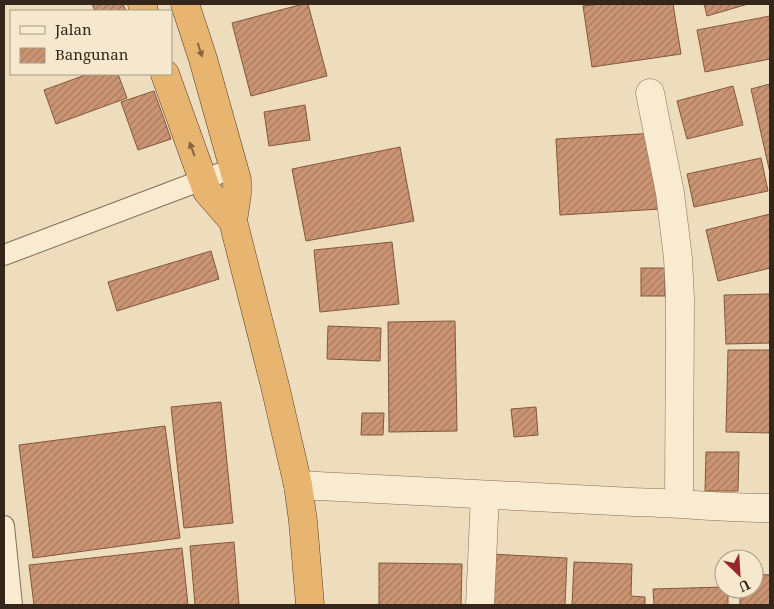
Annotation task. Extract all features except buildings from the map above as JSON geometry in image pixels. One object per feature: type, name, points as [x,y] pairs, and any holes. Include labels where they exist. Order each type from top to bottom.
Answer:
[{"type":"highway","points":[[185,4],[203,59],[237,180],[237,194],[232,220],[275,386],[298,485],[310,605]]},
{"type":"highway","points":[[165,75],[207,192],[232,220]]},
{"type":"street","points":[[650,94],[670,193],[678,258],[680,299],[679,503]]},
{"type":"street","points":[[298,485],[770,508]]},
{"type":"street","points":[[480,605],[485,495]]},
{"type":"lane","points":[[4,255],[234,168]]},
{"type":"lane","points":[[4,526],[12,605]]}]
